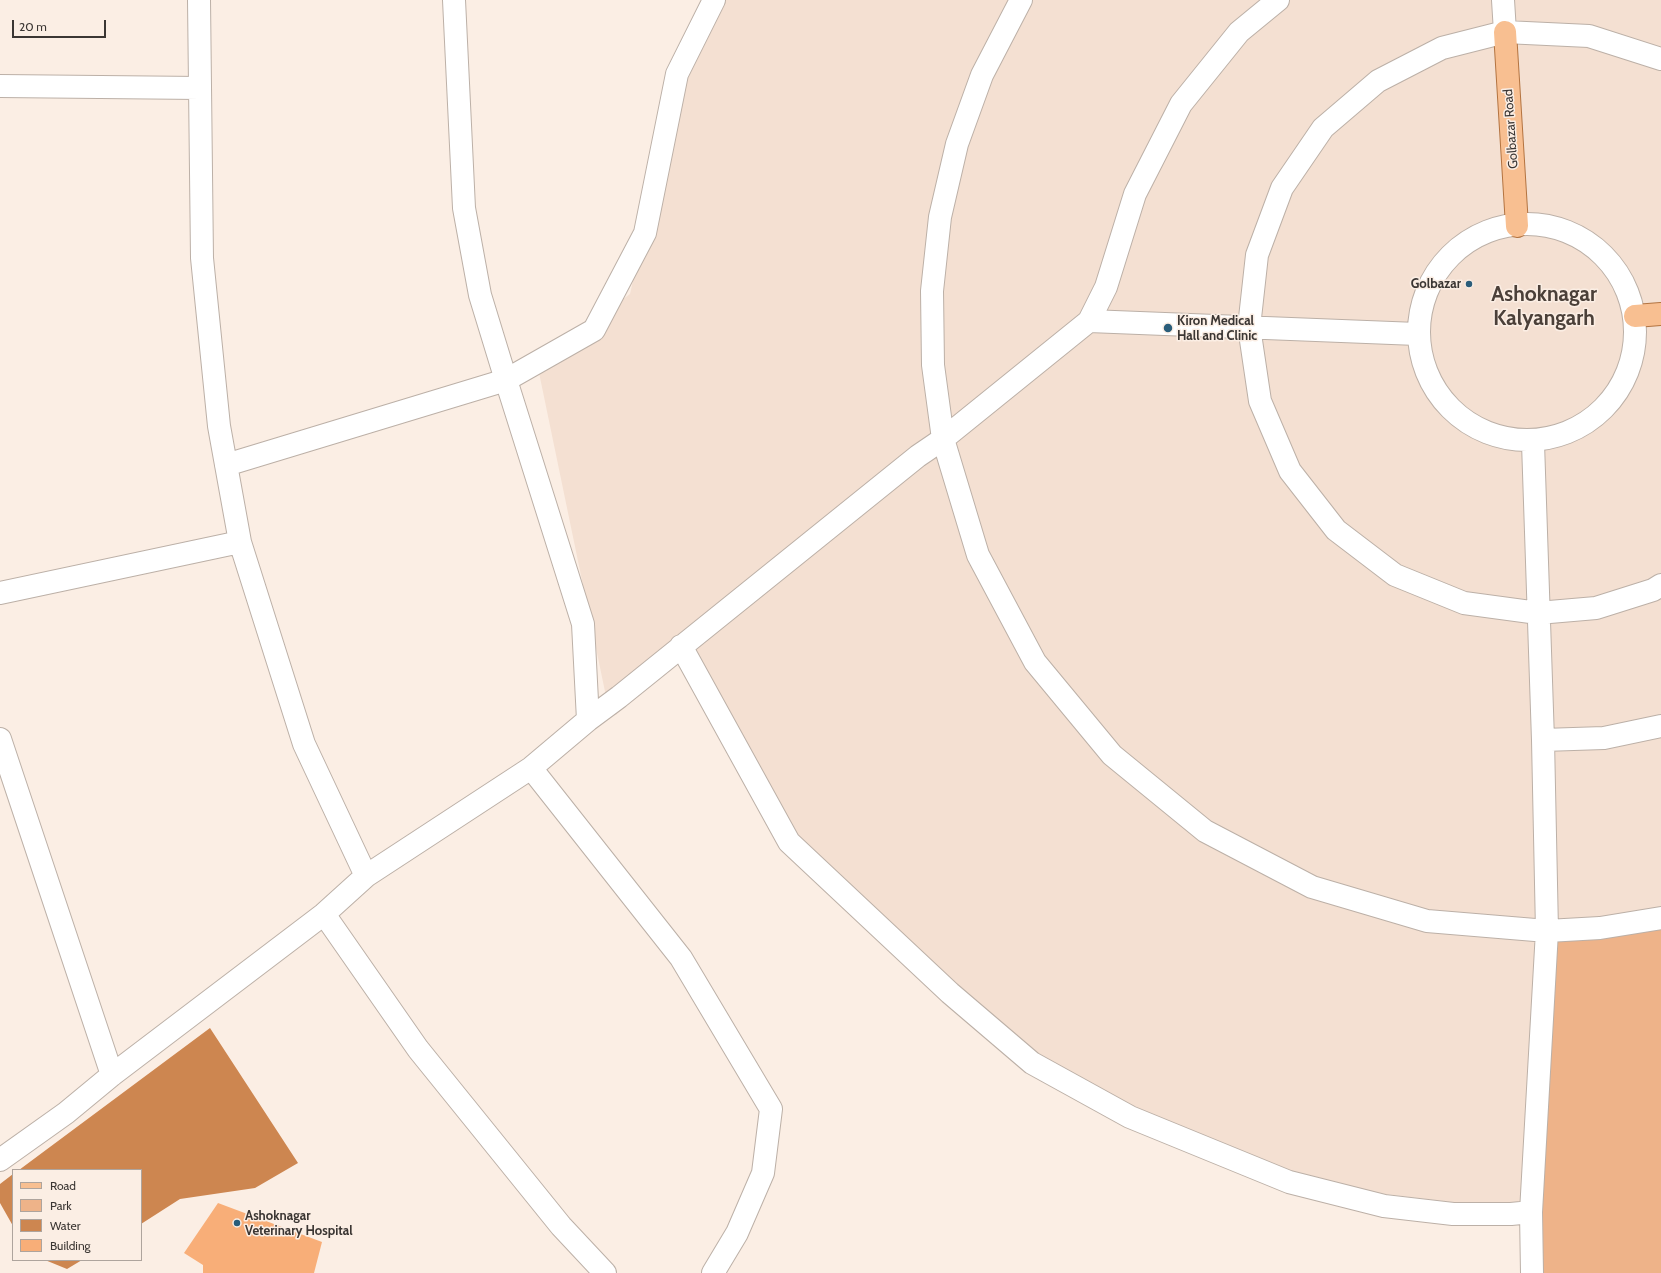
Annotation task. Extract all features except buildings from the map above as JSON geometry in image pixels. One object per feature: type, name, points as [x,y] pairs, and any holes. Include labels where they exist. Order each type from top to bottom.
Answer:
[{"type":"main road","name":"Golbazar Road","points":[[1505,32],[1517,226]]},
{"type":"main road","points":[[1635,316],[1661,314]]},
{"type":"street","points":[[199,0],[202,258],[219,426],[240,542],[304,744],[366,876]]},
{"type":"street","points":[[454,0],[464,208],[480,295],[583,624],[588,720]]},
{"type":"street","points":[[226,465],[506,380],[594,330],[645,234],[677,74],[714,0]]},
{"type":"street","points":[[1022,0],[982,75],[956,144],[940,217],[932,291],[933,366],[943,439],[978,555],[1035,662],[1112,755],[1205,831],[1312,887],[1427,921],[1547,931],[1600,928],[1661,918]]},
{"type":"street","points":[[0,1160],[66,1113],[112,1075],[324,914],[366,876],[531,768],[680,646],[918,456],[943,439],[1089,321],[1106,287],[1135,194],[1181,104],[1239,32],[1278,0]]},
{"type":"street","points":[[1503,0],[1505,32]]},
{"type":"street","points":[[1661,59],[1589,36],[1505,32],[1442,48],[1378,80],[1323,128],[1282,188],[1257,255],[1249,328],[1260,402],[1290,471],[1336,530],[1395,575],[1464,604],[1538,613],[1596,608],[1653,590],[1661,585]]},
{"type":"street","points":[[0,86],[200,88]]},
{"type":"street","points":[[1546,222],[1603,251],[1635,306],[1635,316],[1631,370],[1593,421],[1533,443],[1476,430],[1434,390],[1417,334],[1434,272],[1482,230],[1546,222]]},
{"type":"street","points":[[1089,321],[1417,334]]},
{"type":"street","points":[[1532,1273],[1531,1212],[1547,931],[1543,740],[1533,443]]},
{"type":"street","points":[[0,593],[240,542]]},
{"type":"street","points":[[680,646],[789,842],[950,993],[1032,1063],[1130,1117],[1289,1182],[1384,1206],[1453,1214],[1511,1214],[1531,1212]]},
{"type":"street","points":[[1543,740],[1604,738],[1661,726]]},
{"type":"street","points":[[0,739],[112,1075]]},
{"type":"street","points":[[531,768],[681,958],[771,1109],[763,1173],[737,1233],[713,1273]]},
{"type":"street","points":[[324,914],[418,1049],[561,1226],[604,1273]]},
{"type":"shaded area","points":[[714,0],[1661,0],[1661,1273],[1531,1212],[1289,1182],[1032,1063],[789,842],[680,646],[616,715],[608,706],[537,363],[630,294],[654,188],[705,18]]},
{"type":"green space","points":[[1661,917],[1661,1273],[1534,1273],[1547,931]]},
{"type":"water","points":[[210,1028],[298,1163],[255,1188],[180,1199],[142,1223],[142,1169],[20,1169]]},
{"type":"water","points":[[12,1175],[12,1224],[0,1203],[0,1184]]},
{"type":"water","points":[[47,1261],[80,1261],[67,1269]]},
{"type":"place","name":"Golbazar","points":[[1469,284]]},
{"type":"place","name":"Kiron Medical Hall and Clinic","points":[[1168,328]]},
{"type":"place","name":"Ashoknagar Veterinary Hospital","points":[[237,1223]]},
{"type":"district","name":"Ashoknagar Kalyangarh","points":[[1544,307]]}]
